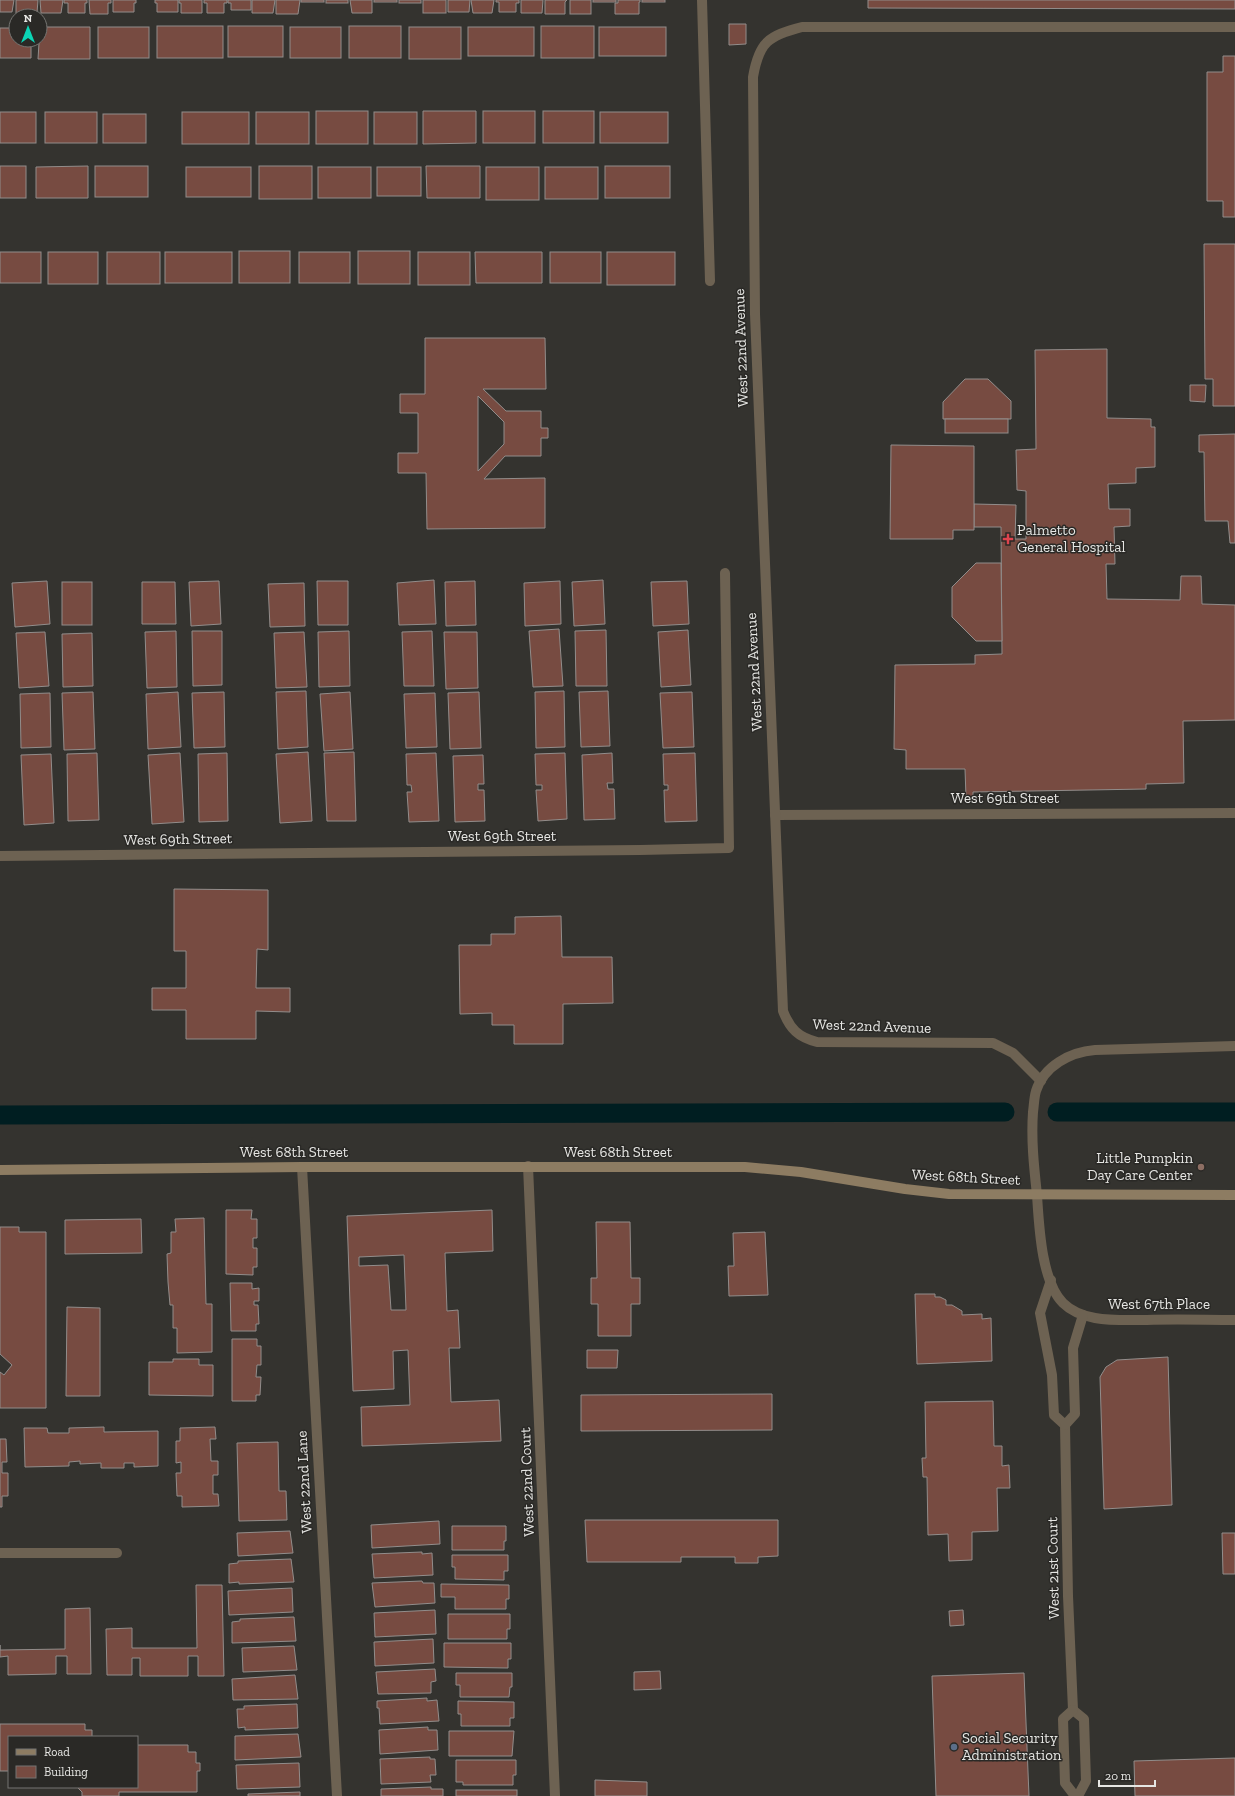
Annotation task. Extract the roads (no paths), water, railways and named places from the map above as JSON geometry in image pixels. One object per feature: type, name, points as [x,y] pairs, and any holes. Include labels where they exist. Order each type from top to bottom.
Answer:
[{"type":"main road","name":"West 68th Street","points":[[0,1170],[528,1166],[745,1167],[801,1172],[925,1192],[949,1194],[1235,1195]]},
{"type":"street","name":"West 22nd Avenue","points":[[702,0],[710,281]]},
{"type":"street","name":"West 22nd Avenue","points":[[1041,1081],[1013,1053],[993,1044],[830,1043],[805,1039],[792,1029],[787,1021],[782,1002],[776,815],[762,520],[753,231],[753,78],[756,58],[763,46],[779,33],[802,27],[1235,27]]},
{"type":"street","name":"West 69th Street","points":[[0,856],[729,848],[725,573]]},
{"type":"street","name":"West 69th Street","points":[[776,815],[1235,813]]},
{"type":"street","points":[[1051,1280],[1040,1313],[1052,1375],[1054,1415],[1065,1425],[1075,1414],[1072,1348],[1083,1315],[1062,1302],[1056,1293],[1042,1247],[1032,1134],[1035,1095],[1041,1081],[1062,1059],[1082,1051],[1235,1046]]},
{"type":"street","name":"West 22nd Court","points":[[528,1166],[555,1796]]},
{"type":"street","name":"West 22nd Lane","points":[[302,1167],[337,1796]]},
{"type":"street","name":"West 67th Place","points":[[1083,1315],[1106,1320],[1235,1320]]},
{"type":"street","name":"West 21st Court","points":[[1065,1425],[1072,1710]]},
{"type":"street","points":[[0,1553],[117,1553]]},
{"type":"street","points":[[1075,1796],[1065,1783],[1063,1719],[1072,1710],[1084,1719],[1086,1781],[1078,1796]]},
{"type":"waterway","points":[[0,1115],[1005,1112]]},
{"type":"waterway","points":[[1057,1112],[1235,1112]]},
{"type":"place","name":"Palmetto General Hospital","points":[[1008,539]]},
{"type":"place","name":"Little Pumpkin Day Care Center","points":[[1201,1167]]},
{"type":"place","name":"Social Security Administration","points":[[954,1747]]}]
